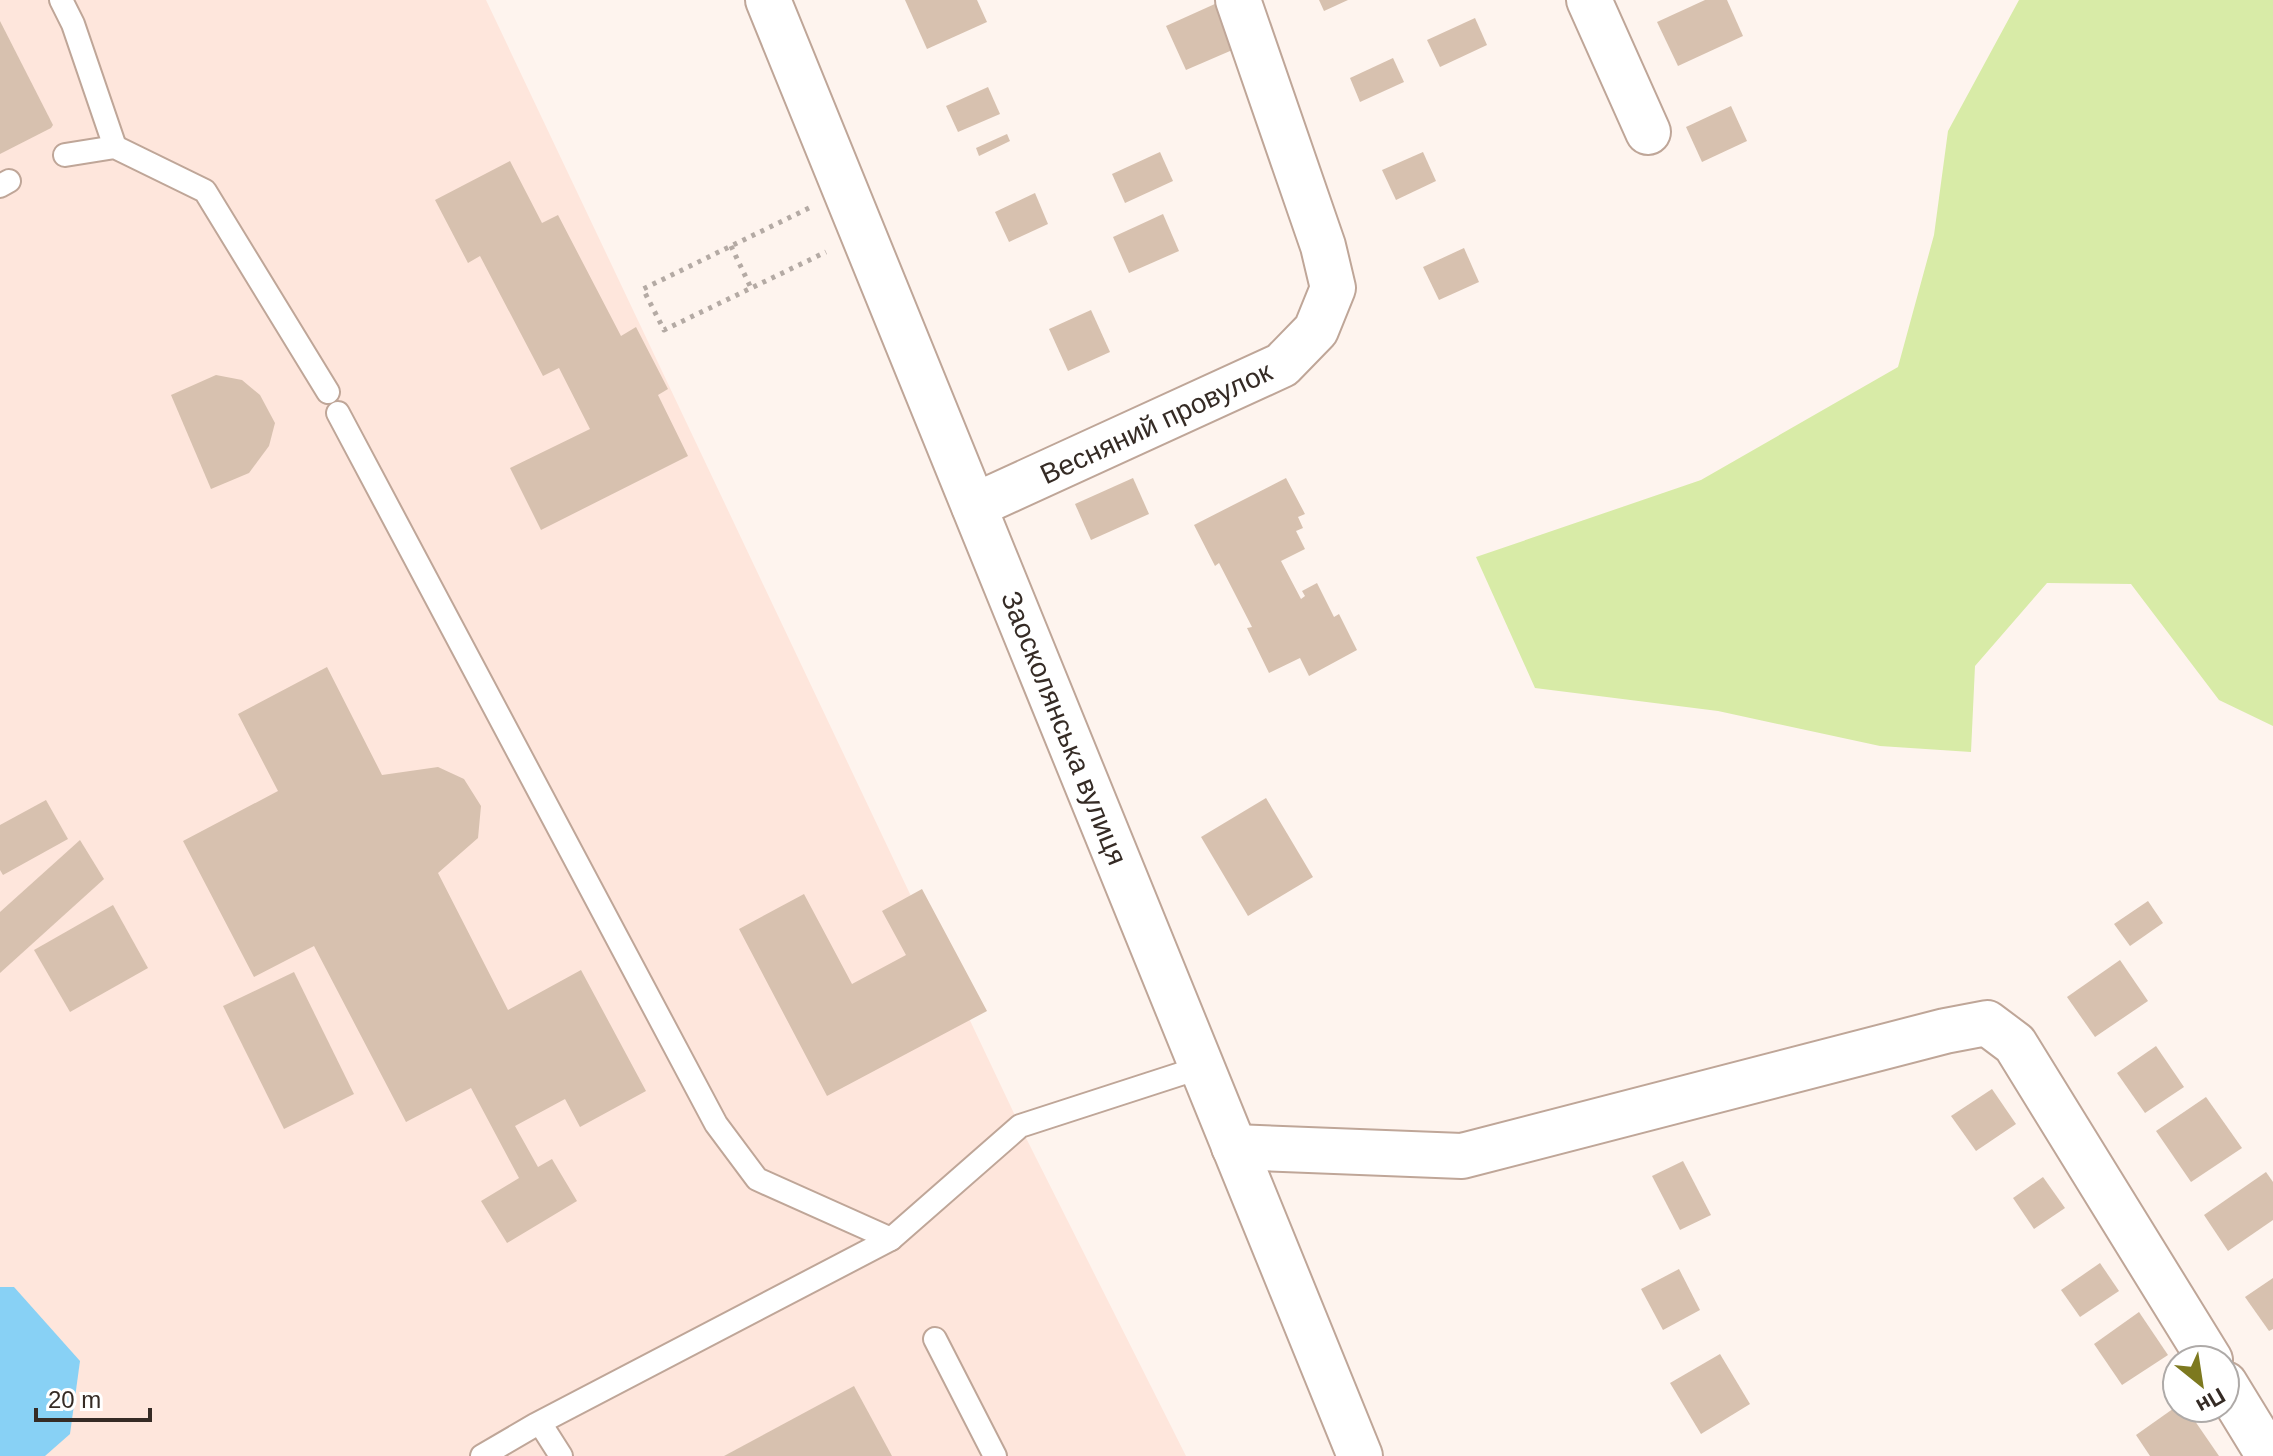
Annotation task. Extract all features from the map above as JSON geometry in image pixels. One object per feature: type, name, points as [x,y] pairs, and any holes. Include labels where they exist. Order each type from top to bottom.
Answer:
[{"type":"street","name":"Заосколянська вулиця","points":[[768,0],[1360,1456]]},
{"type":"street","name":"Весняний провулок","points":[[974,506],[1282,365],[1316,330],[1333,288],[1323,246],[1238,0]]},
{"type":"street","points":[[1589,0],[1648,132]]},
{"type":"street","points":[[1234,1147],[1462,1156],[1945,1031],[1987,1023],[2015,1044],[2200,1344]]},
{"type":"street","points":[[2241,1410],[2269,1456]]},
{"type":"lane","points":[[61,0],[73,24],[115,147]]},
{"type":"lane","points":[[65,155],[115,147],[205,191],[328,392]]},
{"type":"lane","points":[[338,413],[716,1124],[757,1179],[891,1239]]},
{"type":"lane","points":[[482,1456],[891,1239],[1020,1126],[1202,1067]]},
{"type":"lane","points":[[935,1339],[995,1456]]},
{"type":"lane","points":[[540,1423],[561,1456]]},
{"type":"path","points":[[845,190],[643,289],[664,330],[864,235]]},
{"type":"path","points":[[731,246],[751,288]]},
{"type":"shaded area","points":[[0,0],[486,0],[1020,1126],[1186,1456],[0,1456]]},
{"type":"green space","points":[[2019,0],[2273,0],[2273,726],[2219,700],[2131,584],[2047,583],[1975,666],[1971,752],[1880,746],[1718,711],[1535,688],[1476,557],[1701,480],[1898,367],[1934,235],[1948,131]]},
{"type":"water","points":[[0,1287],[14,1287],[80,1361],[70,1434],[45,1456],[0,1456]]},
{"type":"building","points":[[905,0],[977,0],[987,22],[927,49]]},
{"type":"building","points":[[1319,0],[1348,0],[1324,11]]},
{"type":"building","points":[[1705,0],[1727,0],[1743,36],[1678,66],[1657,22]]},
{"type":"building","points":[[1217,3],[1237,48],[1186,70],[1166,26]]},
{"type":"building","points":[[1475,18],[1487,45],[1440,67],[1427,40]]},
{"type":"building","points":[[0,21],[53,125],[0,154]]},
{"type":"building","points":[[1393,58],[1404,82],[1360,102],[1350,78]]},
{"type":"building","points":[[988,87],[1000,114],[958,132],[946,106]]},
{"type":"building","points":[[1731,106],[1747,141],[1702,162],[1686,127]]},
{"type":"building","points":[[1007,134],[1010,141],[979,156],[976,148]]},
{"type":"building","points":[[1160,152],[1173,181],[1125,203],[1112,174]]},
{"type":"building","points":[[1423,152],[1436,181],[1396,200],[1382,170]]},
{"type":"building","points":[[510,161],[542,223],[558,215],[621,336],[636,327],[668,389],[658,395],[688,456],[541,530],[510,468],[590,429],[559,368],[543,376],[480,256],[468,263],[435,200]]},
{"type":"building","points":[[1035,193],[1048,224],[1009,242],[995,212]]},
{"type":"building","points":[[1163,214],[1179,251],[1129,273],[1113,237]]},
{"type":"building","points":[[1464,248],[1479,282],[1439,300],[1423,267]]},
{"type":"building","points":[[1091,310],[1110,352],[1068,371],[1049,329]]},
{"type":"building","points":[[216,375],[242,380],[260,395],[275,423],[269,446],[249,473],[211,489],[171,395]]},
{"type":"building","points":[[1133,478],[1149,514],[1091,540],[1075,504]]},
{"type":"building","points":[[1286,478],[1305,514],[1298,517],[1303,528],[1296,531],[1305,549],[1281,561],[1301,599],[1305,596],[1302,591],[1317,583],[1334,617],[1339,614],[1357,650],[1309,676],[1300,658],[1269,673],[1247,628],[1252,627],[1219,563],[1215,566],[1194,525]]},
{"type":"building","points":[[327,667],[382,775],[438,767],[464,779],[481,806],[478,838],[438,873],[508,1010],[581,970],[646,1091],[580,1127],[565,1099],[515,1126],[538,1167],[552,1159],[577,1201],[507,1243],[481,1201],[519,1178],[471,1088],[406,1122],[314,946],[254,977],[183,841],[278,791],[238,714]]},
{"type":"building","points":[[1266,798],[1313,877],[1248,916],[1201,837]]},
{"type":"building","points":[[46,800],[68,839],[3,875],[0,870],[0,825]]},
{"type":"building","points":[[80,840],[104,879],[0,973],[0,912]]},
{"type":"building","points":[[922,889],[987,1011],[827,1096],[739,929],[804,894],[852,984],[906,955],[882,911]]},
{"type":"building","points":[[2148,901],[2163,923],[2130,946],[2114,924]]},
{"type":"building","points":[[113,905],[148,968],[70,1012],[34,950]]},
{"type":"building","points":[[2120,960],[2148,1001],[2095,1037],[2067,997]]},
{"type":"building","points":[[294,972],[354,1094],[284,1129],[223,1006]]},
{"type":"building","points":[[2156,1046],[2184,1087],[2145,1113],[2117,1073]]},
{"type":"building","points":[[1992,1089],[2016,1124],[1976,1151],[1951,1116]]},
{"type":"building","points":[[2206,1097],[2242,1148],[2191,1182],[2156,1131]]},
{"type":"building","points":[[1683,1161],[1711,1215],[1680,1230],[1652,1176]]},
{"type":"building","points":[[2266,1172],[2273,1182],[2273,1220],[2228,1251],[2204,1215]]},
{"type":"building","points":[[2043,1177],[2065,1208],[2034,1229],[2013,1198]]},
{"type":"building","points":[[2100,1263],[2119,1291],[2080,1317],[2061,1290]]},
{"type":"building","points":[[1679,1269],[1700,1310],[1663,1330],[1641,1289]]},
{"type":"building","points":[[2273,1278],[2273,1329],[2269,1331],[2245,1297]]},
{"type":"building","points":[[2139,1312],[2161,1345],[2161,1360],[2122,1385],[2094,1344]]},
{"type":"building","points":[[1720,1354],[1750,1404],[1701,1434],[1670,1383]]},
{"type":"building","points":[[854,1386],[892,1456],[724,1456]]},
{"type":"building","points":[[2161,1417],[2161,1424],[2197,1424],[2219,1456],[2150,1456],[2136,1435]]}]
